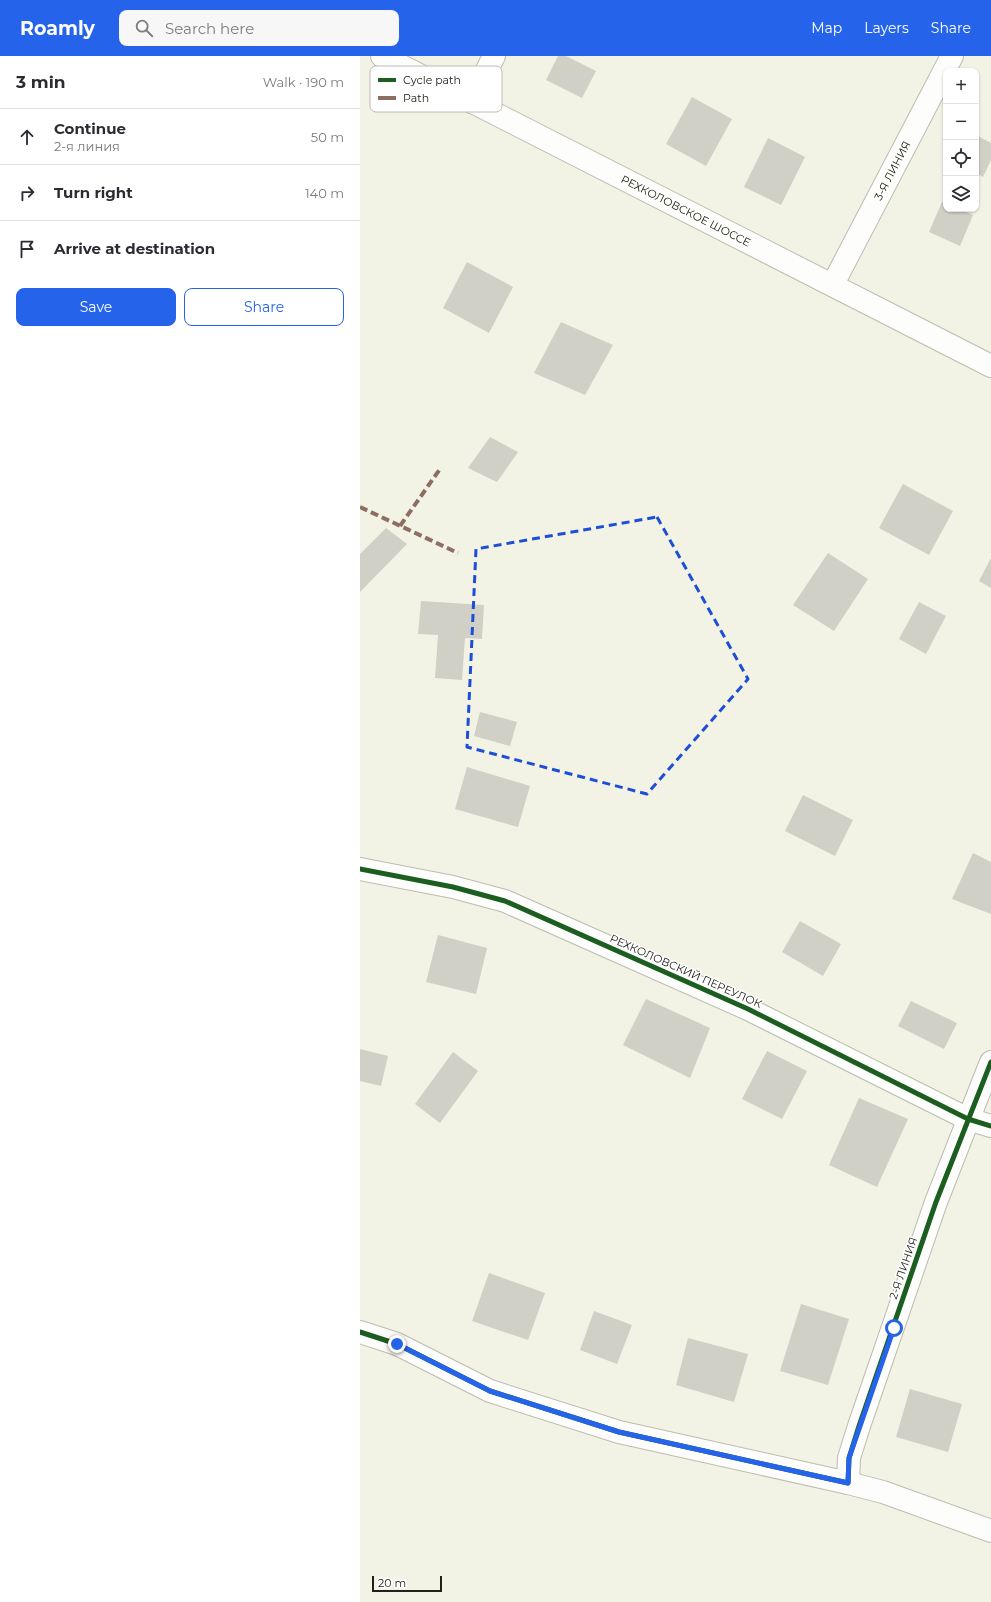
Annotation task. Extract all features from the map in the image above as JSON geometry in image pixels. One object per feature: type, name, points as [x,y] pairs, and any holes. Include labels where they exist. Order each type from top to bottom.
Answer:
[{"type":"street","name":"РЕХКОЛОВСКОЕ ШОССЕ","points":[[382,56],[401,66]]},
{"type":"street","points":[[489,66],[494,56]]},
{"type":"street","name":"3-Я ЛИНИЯ","points":[[832,284],[952,56]]},
{"type":"street","name":"РЕХКОЛОВСКОЕ ШОССЕ","points":[[491,112],[991,366]]},
{"type":"street","name":"РЕХКОЛОВСКИЙ ПЕРЕУЛОК","points":[[360,869],[453,887],[505,901],[748,1009],[968,1119],[991,1126]]},
{"type":"street","name":"2-Я ЛИНИЯ","points":[[848,1483],[849,1458],[859,1426],[936,1202],[991,1062]]},
{"type":"street","points":[[360,1332],[397,1344],[490,1391],[619,1432],[883,1492],[991,1531]]},
{"type":"highlighted area","points":[[657,517],[748,679],[647,794],[467,747],[476,549]]},
{"type":"building","points":[[558,56],[566,56],[596,71],[582,98],[546,80]]},
{"type":"building","points":[[692,97],[732,119],[706,166],[666,144]]},
{"type":"building","points":[[979,137],[991,143],[991,160],[983,177],[979,175]]},
{"type":"building","points":[[768,138],[805,157],[781,205],[744,187]]},
{"type":"building","points":[[942,202],[943,212],[966,212],[973,215],[960,246],[929,232]]},
{"type":"building","points":[[467,262],[513,287],[489,333],[443,308]]},
{"type":"building","points":[[561,322],[613,345],[585,395],[534,373]]},
{"type":"building","points":[[490,437],[518,452],[497,482],[468,468]]},
{"type":"building","points":[[903,484],[953,511],[929,555],[879,528]]},
{"type":"building","points":[[386,528],[407,544],[360,592],[360,554]]},
{"type":"building","points":[[828,553],[868,579],[834,631],[793,605]]},
{"type":"building","points":[[991,558],[991,588],[979,581]]},
{"type":"building","points":[[421,601],[484,605],[482,639],[465,638],[462,680],[435,678],[438,635],[418,634]]},
{"type":"building","points":[[919,602],[946,616],[926,654],[899,639]]},
{"type":"building","points":[[480,712],[517,722],[510,746],[474,736]]},
{"type":"building","points":[[467,767],[530,786],[518,827],[455,809]]},
{"type":"building","points":[[803,795],[853,820],[835,856],[785,831]]},
{"type":"building","points":[[973,853],[991,862],[991,914],[952,899]]},
{"type":"building","points":[[800,921],[841,944],[823,976],[782,952]]},
{"type":"building","points":[[438,935],[487,948],[476,994],[426,982]]},
{"type":"building","points":[[646,999],[710,1028],[690,1078],[623,1045]]},
{"type":"building","points":[[911,1001],[957,1023],[944,1049],[898,1026]]},
{"type":"building","points":[[360,1049],[388,1056],[381,1086],[360,1081]]},
{"type":"building","points":[[767,1051],[807,1071],[782,1119],[742,1099]]},
{"type":"building","points":[[453,1052],[478,1071],[440,1123],[415,1104]]},
{"type":"building","points":[[859,1098],[908,1119],[877,1187],[829,1165]]},
{"type":"building","points":[[489,1273],[545,1293],[528,1340],[472,1321]]},
{"type":"building","points":[[801,1304],[849,1319],[828,1385],[780,1371]]},
{"type":"building","points":[[594,1311],[632,1325],[617,1364],[580,1350]]},
{"type":"building","points":[[688,1338],[748,1354],[734,1402],[676,1385]]},
{"type":"building","points":[[910,1389],[962,1404],[948,1452],[896,1437]]},
{"type":"marked path","points":[[400,526],[440,469]]},
{"type":"marked path","points":[[360,507],[458,553]]},
{"type":"cycle path","points":[[360,869],[453,887],[505,901],[748,1009],[968,1119],[991,1126]]},
{"type":"cycle path","points":[[360,1332],[397,1344],[490,1391],[619,1432],[848,1483],[849,1458],[859,1426],[936,1202],[991,1062]]},
{"type":"route","points":[[397,1344],[490,1391],[619,1432],[848,1483],[849,1458],[894,1328]]}]
